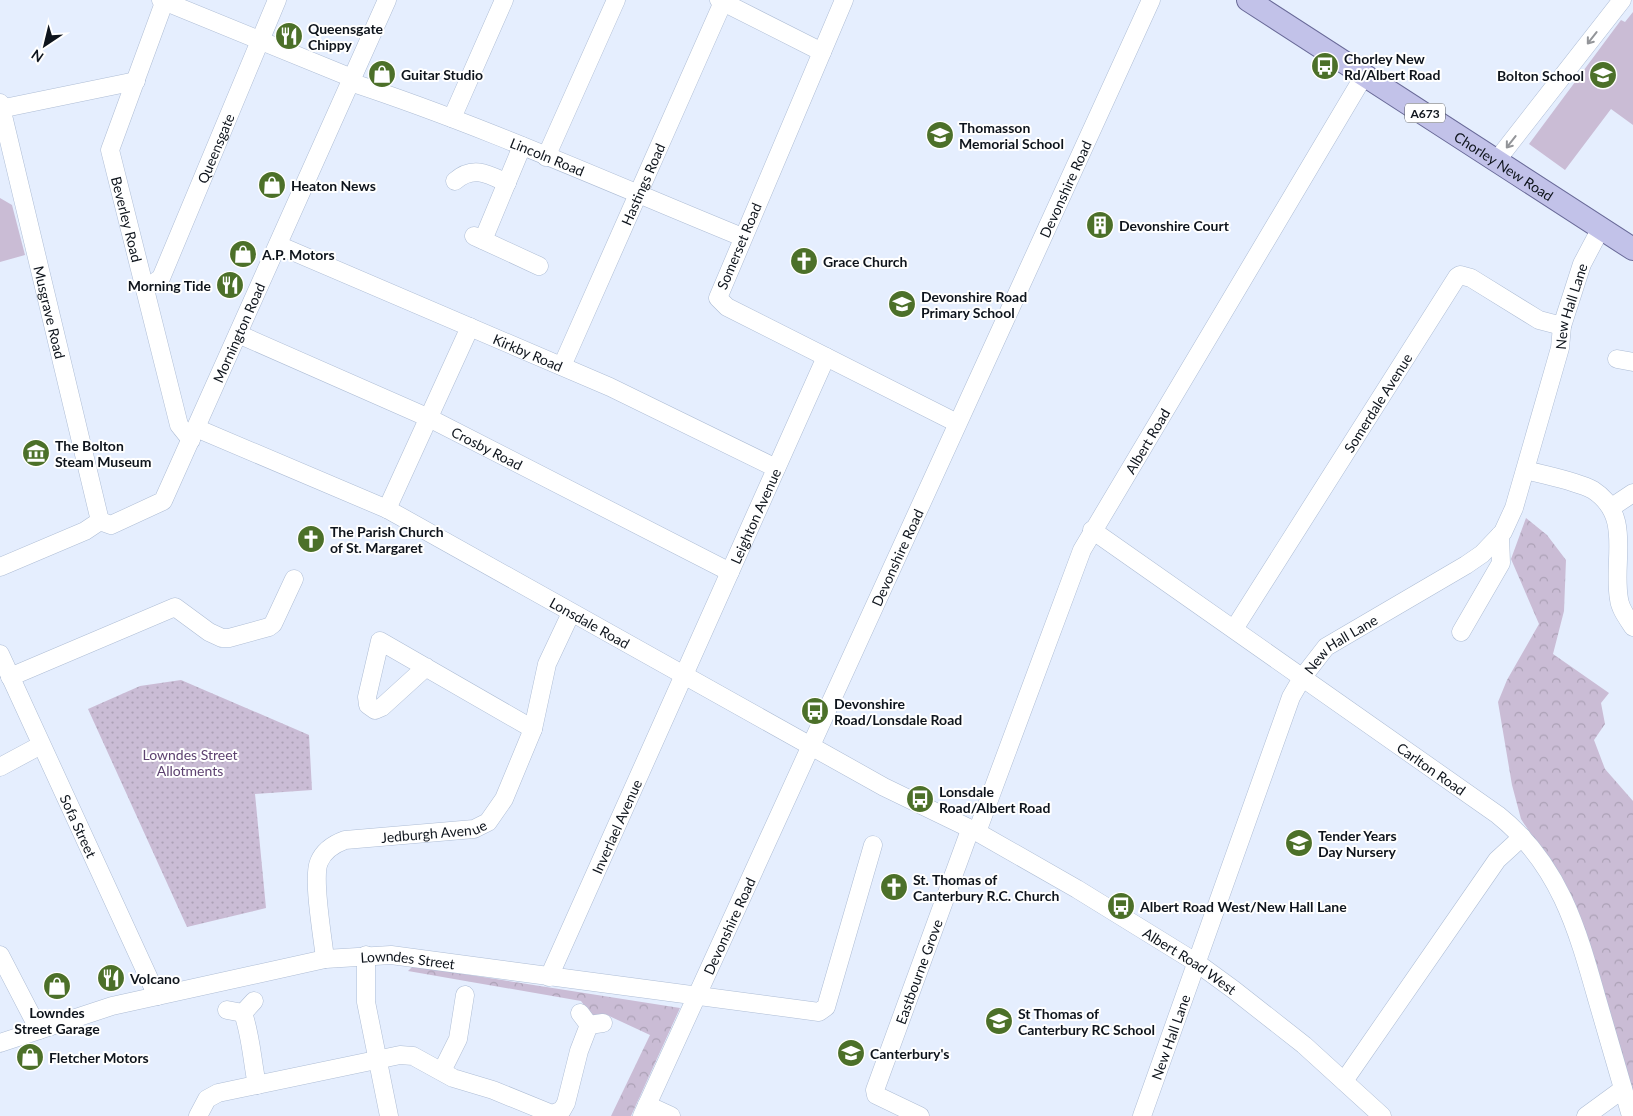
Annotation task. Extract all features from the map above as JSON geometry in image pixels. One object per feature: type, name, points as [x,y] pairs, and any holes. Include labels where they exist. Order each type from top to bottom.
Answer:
[{"type":"main road","name":"Chorley New Road","points":[[1248,0],[1633,249]]},
{"type":"street","name":"Lincoln Road","points":[[164,0],[351,80],[522,146],[742,237]]},
{"type":"street","name":"Beverley Road","points":[[164,0],[110,150],[179,424],[194,434]]},
{"type":"street","name":"Queensgate","points":[[145,289],[161,278],[277,0]]},
{"type":"street","name":"Mornington Road","points":[[100,520],[112,525],[163,501],[387,0]]},
{"type":"street","points":[[452,118],[504,0]]},
{"type":"street","points":[[546,156],[616,0]]},
{"type":"street","name":"Somerset Road","points":[[844,0],[718,294],[719,302],[957,423]]},
{"type":"street","name":"Devonshire Road","points":[[645,1110],[1151,0]]},
{"type":"street","points":[[721,1],[822,52]]},
{"type":"street","name":"Hastings Road","points":[[562,366],[721,1]]},
{"type":"street","points":[[1497,160],[1618,1]]},
{"type":"street","name":"Albert Road","points":[[974,831],[1076,562],[1092,530],[1365,74]]},
{"type":"street","points":[[0,107],[136,81]]},
{"type":"street","name":"Musgrave Road","points":[[0,107],[100,520]]},
{"type":"street","points":[[522,146],[507,182],[478,238],[539,266]]},
{"type":"street","points":[[455,181],[467,172],[476,171],[507,182]]},
{"type":"street","name":"New Hall Lane","points":[[1142,1116],[1288,704],[1302,678],[1326,647],[1466,565],[1482,554],[1500,535],[1514,508],[1526,470],[1560,348],[1562,326],[1582,264],[1601,228]]},
{"type":"street","name":"Kirkby Road","points":[[278,245],[610,387],[776,468]]},
{"type":"street","name":"Somerdale Avenue","points":[[1234,629],[1457,276],[1471,278],[1539,320],[1562,326]]},
{"type":"street","points":[[387,509],[470,327]]},
{"type":"street","name":"Crosby Road","points":[[238,334],[429,418],[730,572]]},
{"type":"street","name":"Leighton Avenue","points":[[684,676],[826,357]]},
{"type":"street","name":"Lonsdale Road","points":[[194,434],[387,509],[892,792],[974,831]]},
{"type":"street","points":[[1526,470],[1586,487],[1603,497],[1612,507],[1620,528],[1613,604],[1631,624]]},
{"type":"street","points":[[1612,507],[1633,493]]},
{"type":"street","points":[[0,567],[85,531],[100,520]]},
{"type":"street","name":"Carlton Road","points":[[1092,530],[1498,816],[1522,837],[1547,870],[1572,915],[1631,1116]]},
{"type":"street","points":[[1461,632],[1501,563],[1500,535]]},
{"type":"street","points":[[10,677],[175,608],[222,638],[229,638],[269,627],[274,624],[294,579]]},
{"type":"street","name":"Jedburgh Avenue","points":[[325,959],[317,874],[320,860],[324,853],[336,843],[345,840],[464,830],[482,826],[488,822],[499,808],[533,729],[547,664],[571,613]]},
{"type":"street","name":"Sofa Street","points":[[0,654],[158,996]]},
{"type":"street","points":[[426,667],[533,729]]},
{"type":"street","name":"Inverlael Avenue","points":[[549,977],[684,676]]},
{"type":"street","points":[[0,767],[41,745]]},
{"type":"street","name":"Albert Road West","points":[[974,831],[1077,889],[1197,964],[1270,1017],[1344,1080],[1382,1116]]},
{"type":"street","name":"Eastbourne Grove","points":[[920,1116],[876,1095],[875,1090],[974,831]]},
{"type":"street","points":[[1344,1080],[1496,860],[1522,837]]},
{"type":"street","name":"Lowndes Street","points":[[0,1043],[102,1009],[325,959],[366,955],[391,955],[549,977],[823,1011],[826,1007],[873,844]]},
{"type":"street","points":[[0,955],[39,1030]]},
{"type":"street","points":[[366,955],[366,1002],[389,1116]]},
{"type":"street","points":[[442,1071],[458,1040],[466,996]]},
{"type":"street","points":[[241,1008],[250,1035],[251,1056],[257,1084]]},
{"type":"street","points":[[198,1116],[202,1105],[212,1095],[400,1055],[413,1056],[453,1078],[493,1090],[548,1114],[559,1114],[566,1103],[579,1051],[591,1020]]},
{"type":"street","points":[[1586,1116],[1623,1089]]},
{"type":"street","points":[[645,1110],[671,1116]]},
{"type":"green space","points":[[1633,12],[1633,125],[1611,109],[1565,170],[1529,144],[1621,20],[1625,22]]},
{"type":"green space","points":[[0,198],[12,205],[25,255],[0,262]]},
{"type":"green space","points":[[1526,518],[1547,535],[1566,560],[1564,611],[1553,654],[1609,693],[1601,703],[1605,724],[1594,740],[1605,769],[1633,801],[1633,1097],[1555,871],[1521,819],[1512,785],[1498,702],[1507,680],[1539,624],[1511,559]]},
{"type":"green space","name":"Lowndes Street Allotments","points":[[181,680],[309,735],[312,790],[255,794],[266,908],[187,927],[88,709],[140,686]]},
{"type":"green space","points":[[413,966],[680,1008],[631,1116],[611,1116],[650,1035],[607,1015],[591,1015],[581,1001],[408,971]]},
{"type":"place","name":"Queensgate Chippy","points":[[289,36]]},
{"type":"place","name":"Chorley New Rd/Albert Road","points":[[1325,66]]},
{"type":"place","name":"Guitar Studio","points":[[382,74]]},
{"type":"place","name":"Bolton School","points":[[1603,75]]},
{"type":"place","name":"Thomasson Memorial School","points":[[940,135]]},
{"type":"place","name":"Heaton News","points":[[272,185]]},
{"type":"place","name":"Devonshire Court","points":[[1100,225]]},
{"type":"place","name":"A.P. Motors","points":[[243,254]]},
{"type":"place","name":"Grace Church","points":[[804,261]]},
{"type":"place","name":"Morning Tide","points":[[230,285]]},
{"type":"place","name":"Devonshire Road Primary School","points":[[902,304]]},
{"type":"place","name":"The Bolton Steam Museum","points":[[36,453]]},
{"type":"place","name":"The Parish Church of St. Margaret","points":[[311,539]]},
{"type":"place","name":"Devonshire Road/Lonsdale Road","points":[[815,711]]},
{"type":"place","name":"Lonsdale Road/Albert Road","points":[[920,799]]},
{"type":"place","name":"Tender Years Day Nursery","points":[[1299,843]]},
{"type":"place","name":"St. Thomas of Canterbury R.C. Church","points":[[894,887]]},
{"type":"place","name":"Albert Road West/New Hall Lane","points":[[1121,906]]},
{"type":"place","name":"Volcano","points":[[111,978]]},
{"type":"place","name":"Lowndes Street Garage","points":[[57,986]]},
{"type":"place","name":"St Thomas of Canterbury RC School","points":[[999,1021]]},
{"type":"place","name":"Canterbury's","points":[[851,1053]]},
{"type":"place","name":"Fletcher Motors","points":[[30,1057]]}]
